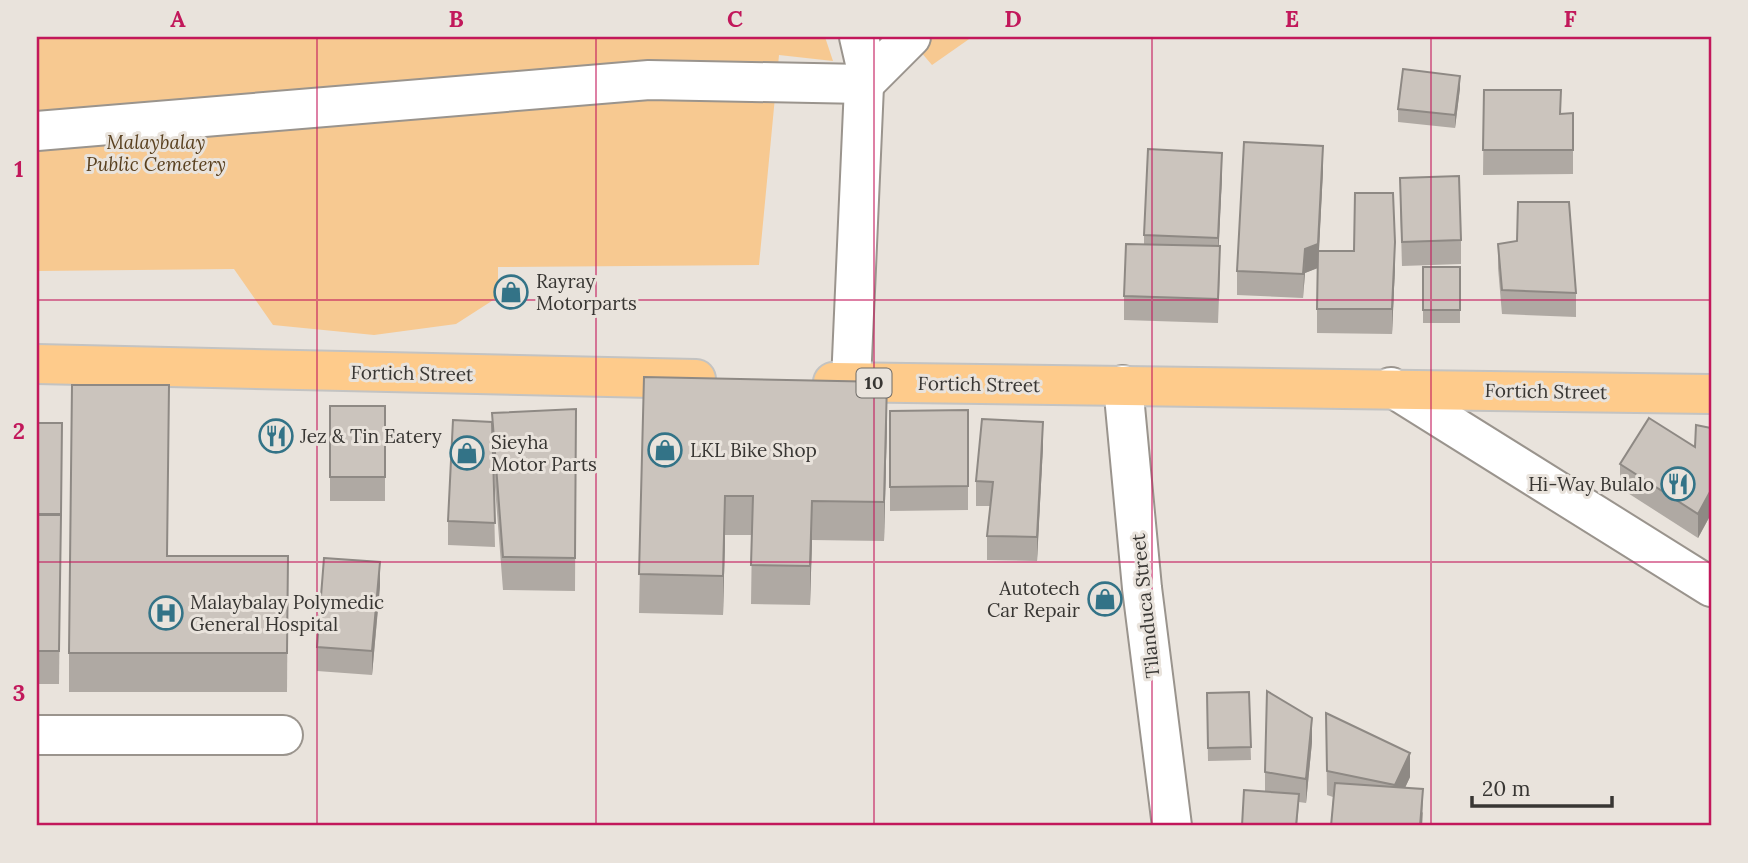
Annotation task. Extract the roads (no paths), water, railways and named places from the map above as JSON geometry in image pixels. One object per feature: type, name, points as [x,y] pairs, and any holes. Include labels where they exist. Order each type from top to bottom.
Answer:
[{"type":"highway","name":"Fortich Street","points":[[37,364],[735,380]]},
{"type":"highway","name":"Fortich Street","points":[[805,382],[1391,387],[1711,394]]},
{"type":"street","points":[[851,382],[866,63],[859,37]]},
{"type":"street","points":[[37,131],[649,80],[864,84],[911,37]]},
{"type":"street","name":"Tilanduca Street","points":[[1123,385],[1142,588],[1172,826]]},
{"type":"street","points":[[1391,387],[1711,587]]},
{"type":"street","points":[[37,735],[283,735]]},
{"type":"place","name":"Rayray Motorparts","points":[[511,292]]},
{"type":"place","name":"Jez & Tin Eatery","points":[[276,436]]},
{"type":"place","name":"LKL Bike Shop","points":[[665,450]]},
{"type":"place","name":"Sieyha Motor Parts","points":[[467,453]]},
{"type":"place","name":"Hi-Way Bulalo","points":[[1678,484]]},
{"type":"place","name":"Autotech Car Repair","points":[[1105,599]]},
{"type":"place","name":"Malaybalay Polymedic General Hospital","points":[[166,613]]},
{"type":"park label","name":"Malaybalay Public Cemetery","points":[[156,153]]}]
